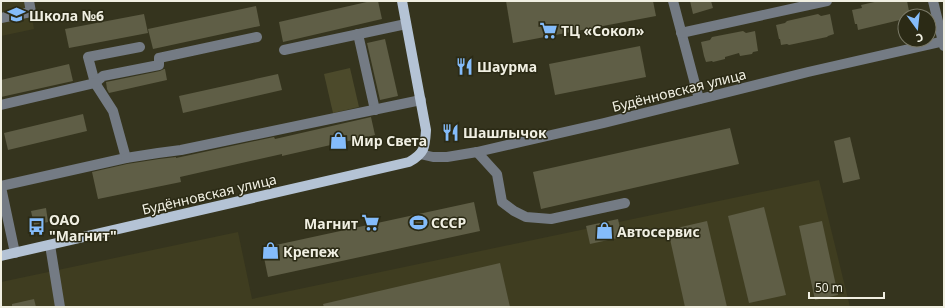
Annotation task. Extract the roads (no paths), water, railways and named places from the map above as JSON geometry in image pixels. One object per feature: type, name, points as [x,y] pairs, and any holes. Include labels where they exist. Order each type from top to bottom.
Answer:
[{"type":"main road","points":[[402,1],[426,130],[425,145],[420,154]]},
{"type":"main road","name":"Будённовская улица","points":[[1,256],[409,162],[420,154]]},
{"type":"street","points":[[1,18],[31,12],[29,1]]},
{"type":"street","points":[[673,1],[699,99]]},
{"type":"street","points":[[681,33],[827,1]]},
{"type":"street","points":[[933,1],[944,43]]},
{"type":"street","points":[[284,50],[406,24]]},
{"type":"street","points":[[358,34],[375,110]]},
{"type":"street","points":[[1,104],[95,83],[104,76],[159,65],[159,58],[257,37]]},
{"type":"street","name":"Будённовская улица","points":[[420,154],[433,157],[447,157],[477,152],[604,123],[808,72],[944,43]]},
{"type":"street","points":[[126,158],[113,111],[95,83],[88,57],[140,47]]},
{"type":"street","points":[[15,253],[1,187],[126,158],[181,150],[421,100]]},
{"type":"street","points":[[477,152],[497,174],[502,202],[514,211],[526,217],[551,219],[625,203]]},
{"type":"street","points":[[50,245],[60,307]]},
{"type":"place","name":"Школа №6","points":[[16,15]]},
{"type":"place","name":"ТЦ «Сокол»","points":[[548,30]]},
{"type":"place","name":"Шаурма","points":[[464,66]]},
{"type":"place","name":"Шашлычок","points":[[450,132]]},
{"type":"place","name":"Мир Света","points":[[338,140]]},
{"type":"place","name":"СССР","points":[[418,222]]},
{"type":"place","name":"Магнит","points":[[371,223]]},
{"type":"place","name":"ОАО \"Магнит\"","points":[[36,227]]},
{"type":"place","name":"Автосервис","points":[[604,231]]},
{"type":"place","name":"Крепеж","points":[[270,251]]}]
